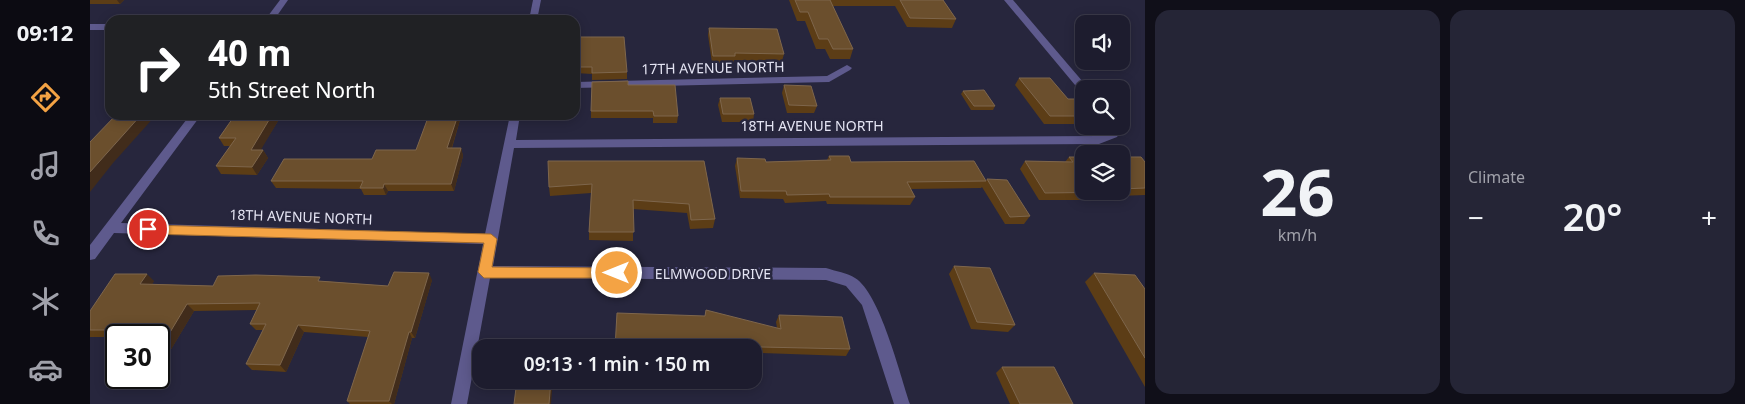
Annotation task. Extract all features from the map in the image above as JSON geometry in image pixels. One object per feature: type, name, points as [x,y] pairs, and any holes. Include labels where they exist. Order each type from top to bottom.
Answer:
[{"type":"street","points":[[273,15],[284,0]]},
{"type":"street","points":[[534,15],[537,0]]},
{"type":"street","points":[[1008,0],[1076,80]]},
{"type":"street","points":[[90,27],[105,27]]},
{"type":"street","name":"17TH AVENUE NORTH","points":[[580,85],[829,79],[847,68]]},
{"type":"street","points":[[90,255],[192,120]]},
{"type":"street","points":[[459,404],[514,120]]},
{"type":"street","name":"18TH AVENUE NORTH","points":[[509,144],[1099,140],[1106,135]]},
{"type":"street","name":"18TH AVENUE NORTH","points":[[110,228],[491,239]]},
{"type":"street","name":"ELMWOOD DRIVE","points":[[484,272],[826,274],[850,282],[868,302],[902,404]]},
{"type":"building","points":[[795,0],[830,0],[853,49],[833,49],[828,39],[819,39],[808,12],[800,12]]},
{"type":"building","points":[[900,0],[943,0],[956,19],[910,18]]},
{"type":"building","points":[[709,28],[777,29],[784,54],[735,53],[735,56],[713,56]]},
{"type":"building","points":[[580,37],[624,37],[627,72],[592,73],[592,67],[580,67]]},
{"type":"building","points":[[1019,78],[1050,78],[1068,99],[1075,99],[1075,116],[1050,116]]},
{"type":"building","points":[[628,81],[628,85],[675,85],[678,116],[654,116],[653,111],[591,111],[592,82]]},
{"type":"building","points":[[784,85],[811,86],[817,106],[789,105]]},
{"type":"building","points":[[984,90],[995,106],[974,106],[963,91]]},
{"type":"building","points":[[720,98],[750,98],[754,114],[723,114]]},
{"type":"building","points":[[111,120],[137,120],[90,172],[90,142]]},
{"type":"building","points":[[232,120],[269,120],[251,150],[263,150],[252,167],[216,166],[236,138],[219,138]]},
{"type":"building","points":[[427,120],[456,120],[447,148],[461,148],[451,184],[384,184],[383,188],[360,188],[363,181],[271,181],[284,159],[372,159],[376,150],[416,150]]},
{"type":"building","points":[[829,156],[849,156],[851,162],[974,161],[986,181],[907,182],[915,197],[830,197],[829,194],[787,195],[786,191],[741,191],[737,158],[765,159],[766,162],[831,160]]},
{"type":"building","points":[[1069,157],[1075,157],[1075,193],[1045,193],[1025,161],[1073,162]]},
{"type":"building","points":[[1130,157],[1141,157],[1145,162],[1145,188],[1130,189]]},
{"type":"building","points":[[548,161],[704,161],[715,219],[691,220],[689,204],[633,200],[634,232],[589,232],[592,184],[549,187]]},
{"type":"building","points":[[987,179],[1007,180],[1030,216],[1010,217]]},
{"type":"building","points":[[954,266],[990,268],[1015,325],[977,322]]},
{"type":"building","points":[[394,272],[429,273],[389,401],[347,401],[370,331],[298,325],[280,365],[246,364],[266,324],[250,324],[260,303],[187,304],[170,332],[170,324],[105,324],[105,330],[90,330],[90,311],[115,274],[147,274],[140,284],[213,286],[218,276],[256,275],[320,277],[318,281],[388,286]]},
{"type":"building","points":[[1094,273],[1135,275],[1145,289],[1145,358]]},
{"type":"building","points":[[706,310],[781,329],[779,315],[842,317],[850,349],[762,347],[762,339],[616,339],[617,313],[705,316]]},
{"type":"building","points":[[1002,367],[1054,367],[1073,404],[1020,404]]},
{"type":"building","points":[[516,389],[550,389],[549,404],[514,404]]},
{"type":"route","points":[[148,229],[491,239],[484,272],[617,273]]}]
